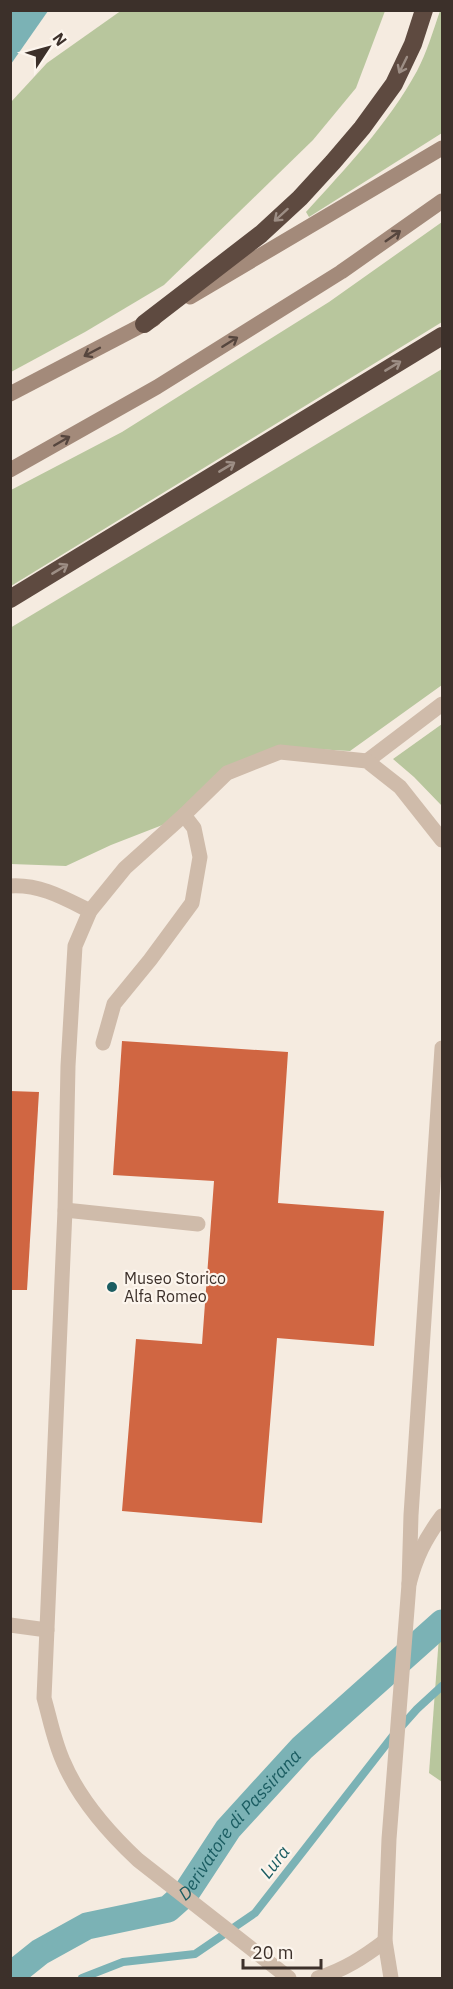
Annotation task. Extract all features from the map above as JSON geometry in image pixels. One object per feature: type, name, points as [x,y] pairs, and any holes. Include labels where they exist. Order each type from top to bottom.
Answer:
[{"type":"highway","points":[[144,324],[261,234],[300,198],[333,162],[363,128],[394,84],[413,44],[424,10]]},
{"type":"highway","points":[[10,599],[442,336]]},
{"type":"main road","points":[[10,394],[144,324],[442,148]]},
{"type":"main road","points":[[10,470],[158,387],[341,272],[442,201]]},
{"type":"lane","points":[[367,760],[442,704]]},
{"type":"lane","points":[[290,1978],[138,1860],[117,1841],[90,1807],[63,1760],[44,1698],[65,1210],[68,1066],[75,946],[90,910],[125,868],[227,773],[280,752],[367,760],[400,787],[442,840]]},
{"type":"lane","points":[[102,1043],[114,1004],[192,903],[200,857],[194,828],[184,815]]},
{"type":"lane","points":[[10,886],[24,885],[43,889],[90,910]]},
{"type":"lane","points":[[391,1978],[386,1941],[388,1839],[409,1584],[411,1515],[442,1048]]},
{"type":"lane","points":[[65,1210],[198,1224]]},
{"type":"lane","points":[[409,1584],[415,1560],[426,1538],[442,1516]]},
{"type":"lane","points":[[10,1624],[47,1630]]},
{"type":"lane","points":[[318,1978],[346,1967],[386,1941]]},
{"type":"green space","points":[[122,10],[385,11],[356,88],[313,140],[164,285],[85,332],[11,372],[11,102],[47,63]]},
{"type":"green space","points":[[440,11],[442,11],[442,133],[309,217],[306,212],[366,145],[406,90],[424,56]]},
{"type":"green space","points":[[442,222],[442,322],[11,586],[11,490],[122,432],[329,302]]},
{"type":"green space","points":[[442,369],[442,685],[350,751],[278,747],[165,824],[66,866],[11,864],[10,628]]},
{"type":"green space","points":[[442,724],[442,806],[393,759]]},
{"type":"green space","points":[[442,1595],[442,1782],[429,1773]]},
{"type":"water","points":[[10,11],[48,11],[11,64]]},
{"type":"building","points":[[122,1041],[288,1052],[278,1203],[384,1211],[374,1346],[277,1338],[262,1523],[122,1511],[136,1339],[202,1344],[214,1181],[113,1175]]},
{"type":"building","points":[[10,1091],[39,1092],[27,1290],[10,1290]]},
{"type":"waterway","name":"Derivatore di Passirana","points":[[10,1976],[40,1952],[87,1926],[168,1909],[186,1893],[228,1829],[302,1748],[442,1623]]},
{"type":"waterway","name":"Lura","points":[[82,1978],[123,1962],[195,1954],[255,1913],[392,1737],[442,1686]]},
{"type":"place","name":"Museo Storico Alfa Romeo","points":[[112,1287]]}]
